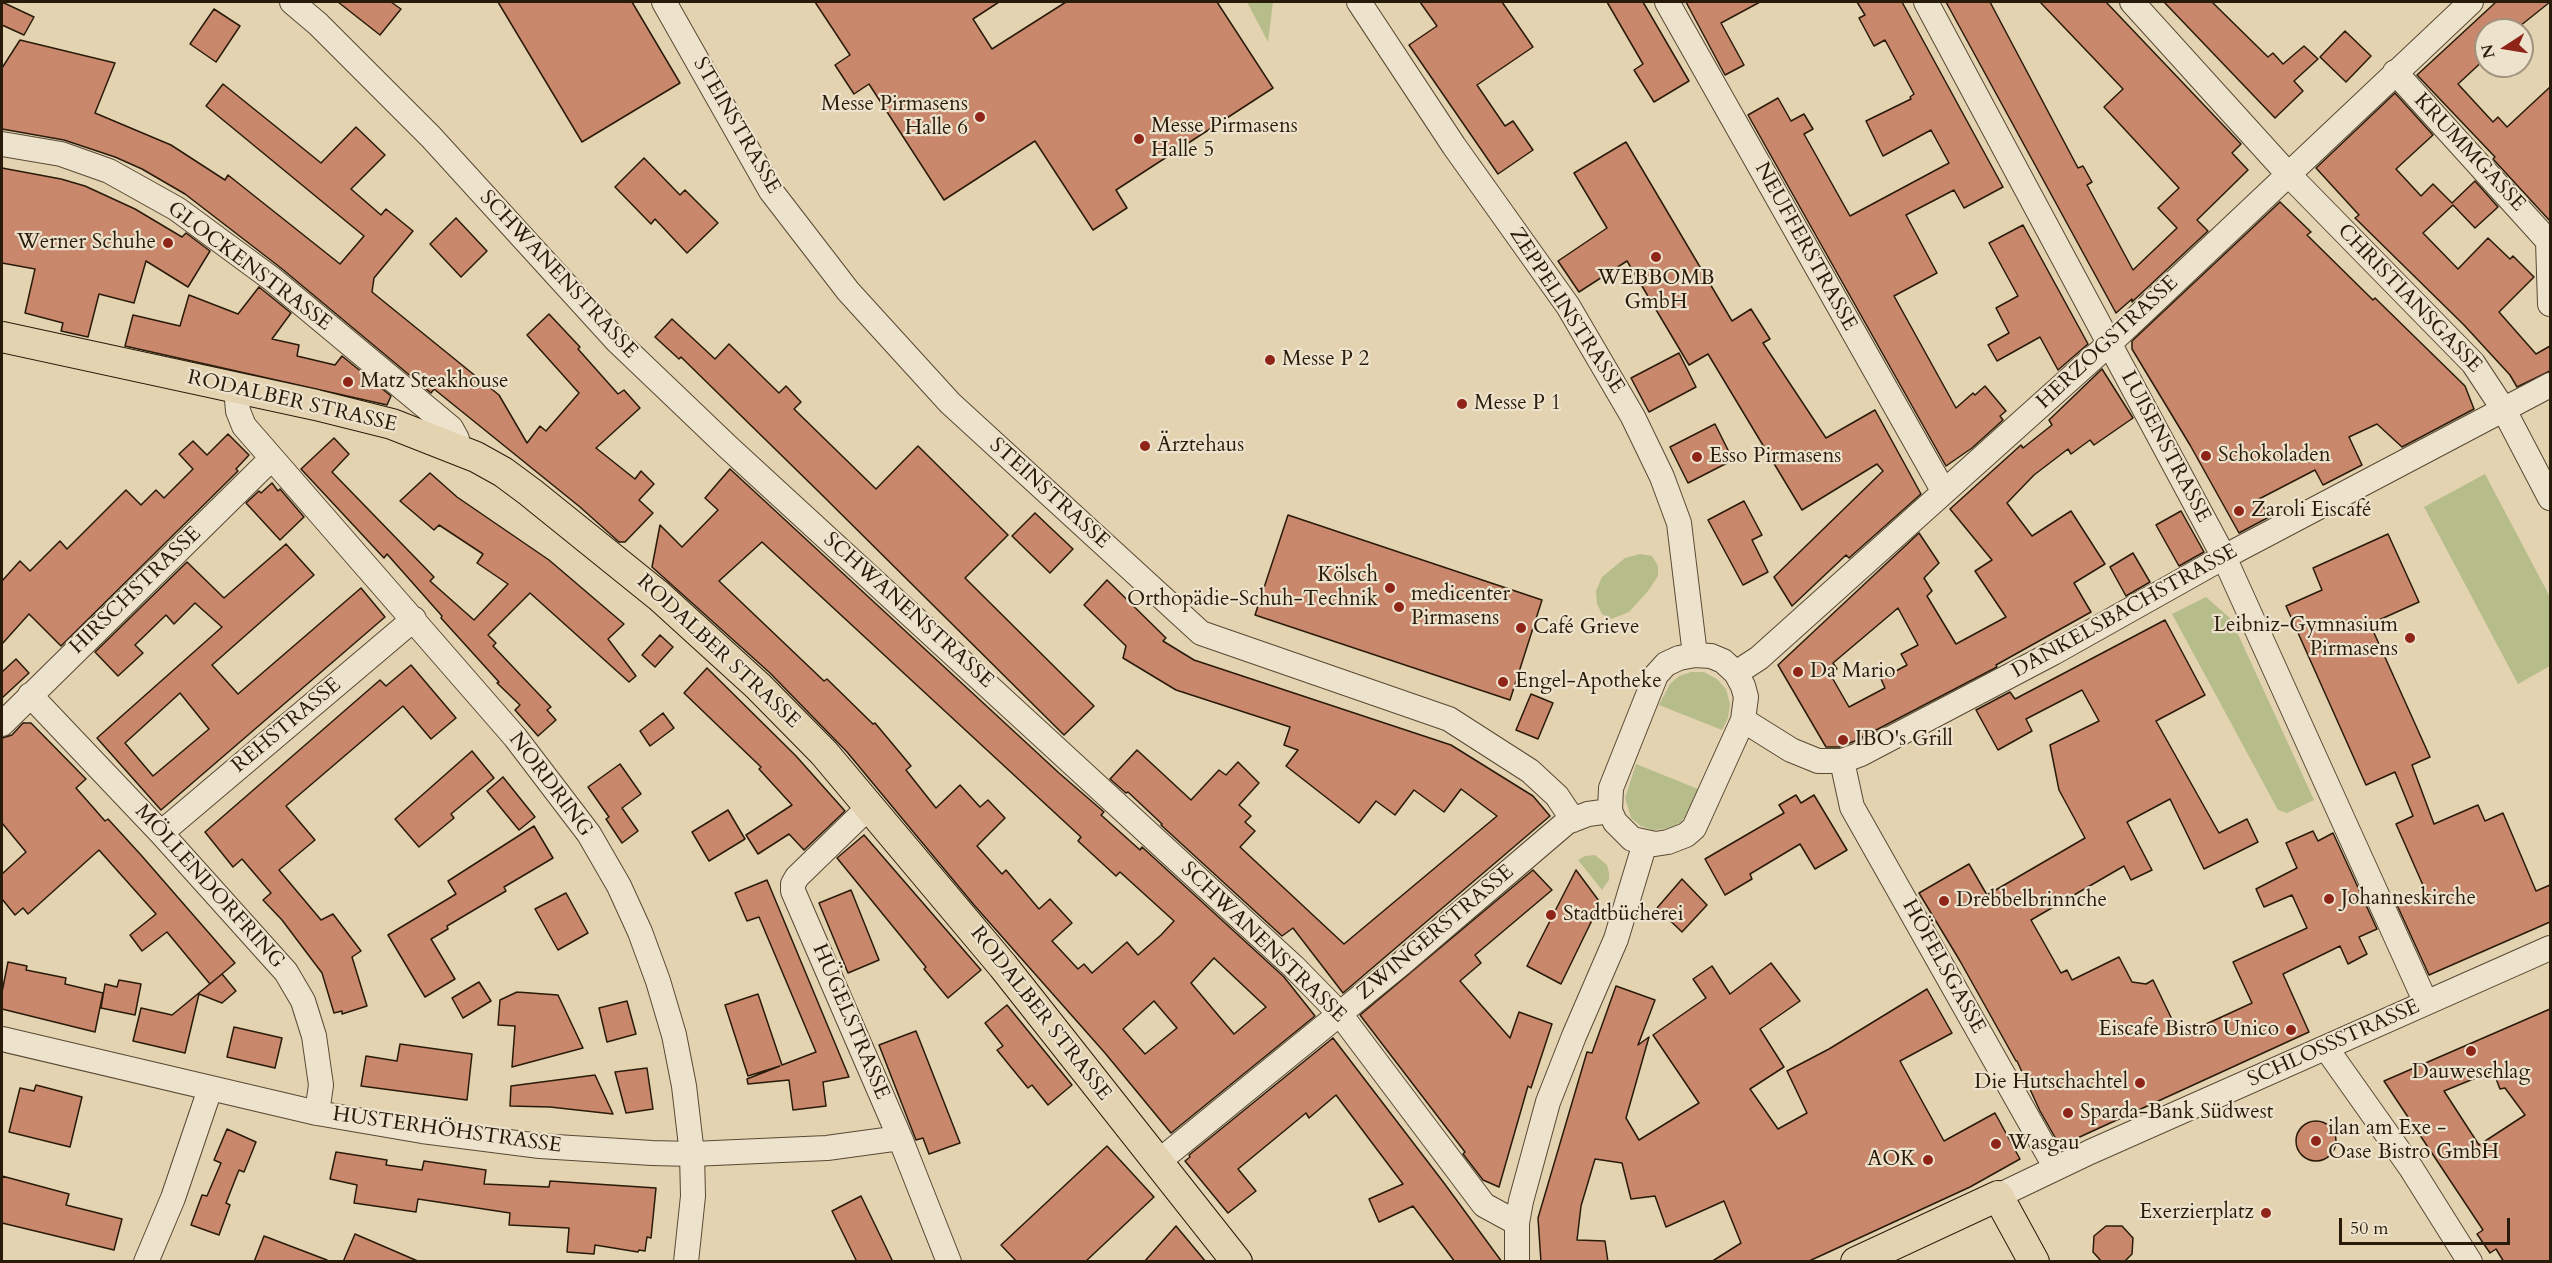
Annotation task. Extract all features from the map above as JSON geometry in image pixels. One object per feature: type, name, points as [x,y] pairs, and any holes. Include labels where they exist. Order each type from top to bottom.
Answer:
[{"type":"main road","name":"RODALBER STRASSE","points":[[2,337],[392,424],[458,449],[512,479],[659,596],[794,722],[974,930],[1237,1262]]},
{"type":"main road","name":"SCHLOSSSTRASSE","points":[[1857,1262],[1998,1196]]},
{"type":"main road","points":[[1998,1196],[2034,1262]]},
{"type":"street","name":"SCHWANENSTRASSE","points":[[292,2],[318,24],[431,137],[616,340],[729,447],[1294,967],[1340,1014],[1484,1205],[1516,1223]]},
{"type":"street","name":"STEINSTRASSE","points":[[664,2],[771,191],[848,291],[950,403],[1201,633],[1449,719],[1530,771],[1557,796],[1573,820]]},
{"type":"street","name":"ZEPPELINSTRASSE","points":[[1359,2],[1454,146],[1568,306],[1633,417],[1662,477],[1679,523],[1695,655]]},
{"type":"street","name":"NEUFFERSTRASSE","points":[[1667,2],[1944,492]]},
{"type":"street","name":"LUISENSTRASSE","points":[[1926,2],[2224,557],[2426,1003]]},
{"type":"street","name":"CHRISTIANSGASSE","points":[[2132,2],[2287,173],[2473,363],[2504,410],[2550,498]]},
{"type":"street","name":"HERZOGSTRASSE","points":[[1736,673],[1759,658],[2109,343],[2471,2]]},
{"type":"street","name":"KRUMMGASSE","points":[[2395,72],[2548,241],[2550,304]]},
{"type":"street","name":"GLOCKENSTRASSE","points":[[2,144],[61,154],[109,171],[177,210],[272,279],[451,428],[457,439],[458,449]]},
{"type":"street","name":"DANKELSBACHSTRASSE","points":[[1743,720],[1791,750],[1818,761],[1842,761],[1861,754],[2053,653],[2224,557],[2550,385]]},
{"type":"street","name":"NORDRING","points":[[236,388],[238,411],[244,426],[414,619],[552,783],[589,834],[619,886],[640,932],[658,981],[674,1035],[684,1086],[692,1154],[693,1196],[686,1262]]},
{"type":"street","name":"HIRSCHSTRASSE","points":[[2,724],[271,459]]},
{"type":"street","name":"REHSTRASSE","points":[[161,833],[414,619]]},
{"type":"street","points":[[1695,655],[1711,656],[1723,661],[1736,673],[1746,697],[1743,720],[1694,828],[1686,836],[1668,842],[1644,843],[1632,839],[1622,831],[1610,811],[1611,788],[1656,675],[1672,661],[1695,655]]},
{"type":"street","name":"MÖLLENDORFRING","points":[[30,695],[161,833],[286,972],[303,1001],[318,1060],[321,1085],[317,1113]]},
{"type":"street","name":"HÖFELSGASSE","points":[[1842,761],[1852,807],[2056,1168]]},
{"type":"street","name":"HÜGELSTRASSE","points":[[869,807],[797,877],[793,884],[793,891],[900,1138],[949,1262]]},
{"type":"street","name":"ZWINGERSTRASSE","points":[[1158,1162],[1340,1014],[1567,822],[1588,814],[1610,811]]},
{"type":"street","points":[[1517,1262],[1516,1223],[1548,1102],[1616,939],[1644,843]]},
{"type":"street","name":"SCHLOSSSTRASSE","points":[[1998,1196],[2550,948]]},
{"type":"street","name":"HUSTERHÖHSTRASSE","points":[[2,1039],[317,1113],[422,1131],[540,1146],[652,1154],[692,1154],[827,1148],[900,1138]]},
{"type":"street","points":[[2326,1048],[2411,1168],[2470,1262]]},
{"type":"street","points":[[146,1262],[173,1198],[210,1089]]},
{"type":"green space","points":[[1247,2],[1273,2],[1268,42]]},
{"type":"green space","points":[[2485,474],[2550,597],[2550,666],[2518,684],[2424,507]]},
{"type":"green space","points":[[1640,554],[1652,556],[1658,566],[1658,576],[1629,612],[1611,619],[1602,614],[1597,604],[1596,591],[1602,577],[1625,558]]},
{"type":"green space","points":[[2206,597],[2231,619],[2314,800],[2287,813],[2278,810],[2172,614]]},
{"type":"green space","points":[[1691,672],[1704,672],[1717,679],[1726,689],[1730,704],[1728,718],[1722,730],[1659,705],[1670,684],[1679,676]]},
{"type":"green space","points":[[1636,764],[1698,789],[1689,812],[1681,822],[1671,828],[1653,830],[1641,826],[1631,818],[1625,798]]},
{"type":"green space","points":[[1595,855],[1607,865],[1609,873],[1609,880],[1602,890],[1578,860],[1585,856]]},
{"type":"building","points":[[2,2],[34,17],[24,35],[2,25]]},
{"type":"building","points":[[338,2],[391,2],[401,9],[380,35]]},
{"type":"building","points":[[498,2],[632,2],[680,83],[582,142]]},
{"type":"building","points":[[815,2],[999,2],[973,19],[992,49],[1066,2],[1217,2],[1273,88],[1116,190],[1127,208],[1093,230],[1035,141],[944,200],[869,84],[854,94],[835,65],[850,55]]},
{"type":"building","points":[[1420,2],[1502,2],[1533,47],[1477,85],[1505,126],[1513,121],[1533,150],[1498,174],[1409,45],[1437,26]]},
{"type":"building","points":[[1607,2],[1643,2],[1689,81],[1654,102],[1634,70],[1643,64]]},
{"type":"building","points":[[1686,2],[1760,2],[1721,23],[1744,65],[1725,75]]},
{"type":"building","points":[[1857,2],[1902,2],[2003,187],[1964,208],[1954,190],[1906,215],[1937,273],[1894,296],[1956,408],[1985,386],[2006,411],[2000,416],[2003,420],[1972,448],[1946,466],[1748,115],[1778,98],[1791,121],[1804,114],[1813,129],[1804,134],[1850,216],[1949,163],[1931,130],[1883,156],[1866,121],[1911,99],[1910,97],[1914,94],[1885,40],[1874,46],[1859,18],[1865,15]]},
{"type":"building","points":[[1946,2],[1990,2],[2078,168],[2083,166],[2092,182],[2087,185],[2133,270],[2177,228],[2158,208],[2179,188],[2104,107],[2123,89],[2040,2],[2106,2],[2241,144],[2232,153],[2248,170],[2197,220],[2208,231],[2132,302],[2132,299],[2116,313]]},
{"type":"building","points":[[2164,2],[2212,2],[2268,57],[2273,53],[2283,64],[2304,46],[2318,59],[2294,81],[2303,91],[2275,118]]},
{"type":"building","points":[[2496,2],[2550,2],[2530,18],[2479,18]]},
{"type":"building","points":[[214,9],[240,26],[216,62],[190,44]]},
{"type":"building","points":[[2474,22],[2474,69],[2458,84],[2493,122],[2498,117],[2507,127],[2550,87],[2550,221],[2493,159],[2495,157],[2417,75]]},
{"type":"building","points":[[2345,31],[2371,56],[2346,82],[2320,57]]},
{"type":"building","points":[[20,40],[115,63],[95,113],[171,145],[225,180],[228,175],[340,264],[364,236],[206,106],[223,84],[321,163],[356,127],[385,155],[351,189],[381,215],[386,209],[413,231],[374,278],[372,292],[499,395],[527,443],[540,426],[546,431],[579,393],[527,335],[549,314],[580,347],[578,349],[618,394],[624,390],[640,408],[596,448],[635,479],[641,471],[654,484],[639,500],[653,513],[625,542],[619,542],[580,507],[434,389],[431,393],[281,268],[185,194],[142,169],[115,157],[64,140],[2,129],[2,68]]},
{"type":"building","points":[[2395,93],[2433,135],[2396,169],[2421,196],[2433,184],[2452,203],[2475,181],[2498,207],[2475,228],[2453,205],[2423,233],[2458,269],[2488,238],[2510,259],[2513,256],[2534,277],[2499,312],[2536,354],[2550,346],[2550,371],[2517,387],[2510,375],[2464,325],[2355,218],[2359,215],[2316,168]]},
{"type":"building","points":[[1626,142],[1732,321],[1751,309],[1770,339],[1763,343],[1826,438],[1875,410],[1921,494],[1849,558],[1846,555],[1792,606],[1774,577],[1883,471],[1877,464],[1802,510],[1708,354],[1689,365],[1627,261],[1579,292],[1558,261],[1607,228],[1574,173]]},
{"type":"building","points":[[644,158],[680,195],[685,190],[718,223],[687,253],[655,219],[651,224],[615,187]]},
{"type":"building","points":[[2,168],[85,186],[135,209],[182,237],[186,233],[210,251],[188,287],[146,261],[134,303],[99,294],[88,337],[61,331],[63,323],[25,313],[35,269],[2,263]]},
{"type":"building","points":[[2280,202],[2311,232],[2307,235],[2465,386],[2474,409],[2402,447],[2377,424],[2349,437],[2362,465],[2323,485],[2315,470],[2259,499],[2269,517],[2239,533],[2190,445],[2132,349],[2132,341]]},
{"type":"building","points":[[456,218],[487,251],[461,277],[430,244]]},
{"type":"building","points":[[2023,225],[2088,344],[2058,370],[2040,337],[1997,361],[1988,345],[2009,333],[1996,308],[2018,296],[1989,243]]},
{"type":"building","points":[[259,287],[291,313],[272,339],[299,345],[297,356],[335,365],[342,356],[391,396],[387,405],[125,346],[133,315],[180,326],[189,295],[238,314]]},
{"type":"building","points":[[672,319],[715,359],[729,344],[779,393],[786,386],[801,402],[794,409],[876,489],[918,446],[1008,535],[965,578],[1094,706],[1064,735],[681,357],[679,359],[655,337]]},
{"type":"building","points":[[1679,353],[1696,387],[1649,412],[1631,378]]},
{"type":"building","points":[[2102,369],[2133,418],[2094,445],[2090,440],[2071,454],[2068,449],[2034,475],[2007,503],[2032,536],[2071,511],[2105,564],[2074,583],[2091,612],[1996,665],[1997,667],[1855,741],[1839,747],[1826,747],[1778,665],[1919,533],[1939,563],[1924,578],[1932,591],[1927,596],[1956,644],[2006,617],[1975,571],[1992,560],[1950,509],[2021,445],[2023,448],[2052,425],[2049,420]],"holes":[[[1898,608],[1918,645],[1901,654],[1907,665],[1881,679],[1885,688],[1849,707],[1830,674],[1837,669],[1833,663]]]},
{"type":"building","points":[[1715,424],[1733,460],[1688,483],[1670,447]]},
{"type":"building","points":[[228,434],[249,455],[236,469],[238,471],[61,646],[29,614],[2,644],[2,581],[20,561],[30,571],[60,541],[67,549],[126,490],[141,505],[156,490],[164,498],[193,469],[179,454],[193,441],[207,455]]},
{"type":"building","points":[[334,438],[349,454],[332,472],[434,577],[430,581],[474,620],[508,584],[477,563],[483,554],[439,525],[434,530],[400,501],[430,473],[457,497],[549,560],[624,624],[608,639],[636,676],[629,682],[530,593],[488,635],[496,643],[493,646],[551,707],[547,710],[556,720],[538,736],[515,710],[520,705],[497,683],[499,682],[387,554],[384,558],[301,469]]},
{"type":"building","points":[[730,469],[1104,812],[1101,815],[1140,850],[1142,847],[1284,977],[1315,1016],[1171,1133],[1105,1053],[974,905],[847,752],[770,673],[652,567],[660,525],[682,547],[718,510],[705,498]],"holes":[[[762,542],[1081,837],[1078,841],[1116,876],[1120,872],[1174,921],[1161,935],[1138,955],[1127,942],[1092,973],[1084,964],[1078,969],[1052,941],[1072,923],[1050,899],[1039,909],[1006,870],[1002,874],[977,846],[1005,818],[988,800],[980,807],[960,785],[936,808],[906,770],[911,766],[875,723],[873,724],[827,679],[824,681],[719,581]],[[1214,958],[1266,1007],[1234,1034],[1191,983]],[[1154,1001],[1177,1028],[1145,1054],[1123,1029]]]},
{"type":"building","points":[[272,483],[304,517],[280,540],[246,503]]},
{"type":"building","points":[[1744,501],[1762,535],[1752,540],[1768,572],[1743,585],[1708,520]]},
{"type":"building","points":[[2181,511],[2204,552],[2179,566],[2156,525]]},
{"type":"building","points":[[1035,513],[1073,549],[1050,573],[1012,536]]},
{"type":"building","name":"medicenter Pirmasens","points":[[1288,515],[1542,600],[1510,700],[1255,615]]},
{"type":"building","points":[[2388,534],[2419,602],[2370,624],[2430,757],[2412,765],[2434,824],[2478,805],[2485,821],[2503,813],[2536,891],[2550,885],[2550,922],[2429,975],[2397,905],[2426,892],[2396,824],[2413,816],[2395,772],[2366,785],[2286,606],[2322,590],[2313,568]]},
{"type":"building","points":[[286,544],[314,575],[212,665],[238,694],[361,588],[385,617],[161,810],[97,738],[222,627],[195,603],[174,624],[166,615],[135,645],[143,653],[118,676],[95,652],[187,562],[224,598]],"holes":[[[180,693],[209,729],[153,776],[125,743]]]},
{"type":"building","points":[[2133,553],[2150,582],[2126,596],[2110,567]]},
{"type":"building","points":[[1107,580],[1166,638],[1163,641],[1194,660],[1451,745],[1533,796],[1550,816],[1343,993],[1293,928],[1282,936],[1128,792],[1126,793],[1110,779],[1137,750],[1191,800],[1219,770],[1226,775],[1238,762],[1259,783],[1239,805],[1251,816],[1245,822],[1255,831],[1240,847],[1344,944],[1497,816],[1461,789],[1444,812],[1414,790],[1395,815],[1376,801],[1359,823],[1286,766],[1298,750],[1284,745],[1290,727],[1176,690],[1123,658],[1126,646],[1084,605]]},
{"type":"building","points":[[2165,620],[2205,695],[2156,721],[2219,833],[2247,819],[2258,842],[2204,869],[2170,799],[2127,822],[2152,870],[2131,880],[2124,866],[2031,920],[2061,973],[2067,970],[2072,980],[2119,957],[2132,982],[2146,984],[2153,980],[2180,1036],[2252,1003],[2233,962],[2307,928],[2292,895],[2264,907],[2256,889],[2297,868],[2286,843],[2313,831],[2318,841],[2333,833],[2377,929],[2359,937],[2367,954],[2348,964],[2340,946],[2283,974],[2309,1032],[2060,1146],[2040,1111],[2017,1061],[1919,893],[1969,864],[1987,895],[2085,838],[2059,790],[2050,745],[2099,721],[2082,690],[2026,719],[2032,731],[1998,750],[1976,710],[2010,692],[2015,699]]},
{"type":"building","points":[[660,635],[673,647],[655,667],[642,655]]},
{"type":"building","points":[[16,659],[29,673],[2,698],[2,672]]},
{"type":"building","points":[[411,665],[456,718],[431,739],[403,706],[286,806],[315,840],[279,870],[321,920],[333,914],[361,951],[352,957],[367,1006],[342,1014],[342,1011],[334,1013],[322,973],[282,920],[263,900],[271,893],[242,859],[233,867],[205,832],[380,680],[386,686]]},
{"type":"building","points":[[707,668],[796,756],[845,811],[804,850],[789,834],[758,854],[746,835],[792,805],[759,769],[761,767],[684,693]]},
{"type":"building","points":[[1531,694],[1553,703],[1538,739],[1516,730]]},
{"type":"building","points":[[663,713],[674,728],[650,746],[640,731]]},
{"type":"building","points":[[23,723],[31,723],[86,779],[76,788],[105,821],[108,819],[141,855],[235,963],[210,984],[167,932],[142,951],[130,935],[156,914],[99,850],[28,914],[23,908],[15,915],[2,899],[2,874],[26,852],[2,823],[2,738],[12,735]]},
{"type":"building","points":[[472,751],[494,778],[451,814],[454,818],[419,847],[395,819]]},
{"type":"building","points":[[620,764],[641,794],[622,808],[638,831],[622,843],[606,819],[609,817],[588,787]]},
{"type":"building","points":[[503,777],[535,817],[519,830],[487,791]]},
{"type":"building","points":[[1796,795],[1801,803],[1814,795],[1847,850],[1815,869],[1800,844],[1750,874],[1752,879],[1725,895],[1705,859],[1784,813],[1779,805]]},
{"type":"building","points":[[728,810],[745,839],[709,861],[692,832]]},
{"type":"building","points":[[534,826],[553,858],[504,887],[506,891],[447,926],[448,929],[431,939],[455,979],[425,997],[388,935],[456,894],[448,881]]},
{"type":"building","points":[[864,835],[981,970],[948,998],[924,969],[926,967],[837,858]]},
{"type":"building","points":[[1533,870],[1552,890],[1475,955],[1481,963],[1460,981],[1510,1038],[1519,1012],[1552,1024],[1531,1088],[1528,1086],[1499,1187],[1483,1180],[1463,1154],[1465,1152],[1360,1015]]},
{"type":"building","points":[[1576,870],[1599,901],[1598,908],[1561,984],[1527,966]]},
{"type":"building","points":[[1682,879],[1707,905],[1682,932],[1657,908]]},
{"type":"building","points":[[767,880],[849,1077],[823,1082],[826,1106],[793,1110],[789,1080],[748,1084],[747,1079],[780,1066],[748,1076],[725,1005],[758,994],[782,1065],[816,1052],[759,917],[747,921],[735,893]]},
{"type":"building","points":[[851,890],[879,960],[848,973],[819,903]]},
{"type":"building","points":[[566,893],[588,933],[558,950],[535,909]]},
{"type":"building","points":[[8,962],[27,966],[26,970],[66,978],[65,984],[103,993],[95,1032],[2,1009],[2,992]]},
{"type":"building","points":[[1771,963],[1800,1001],[1760,1029],[1784,1067],[1750,1089],[1778,1129],[1807,1113],[1787,1071],[1829,1049],[1927,989],[1952,1033],[1900,1061],[1944,1141],[1995,1113],[2020,1159],[1970,1187],[1807,1262],[1711,1262],[1741,1243],[1724,1201],[1666,1227],[1655,1196],[1631,1199],[1622,1163],[1595,1159],[1581,1206],[1577,1240],[1605,1241],[1608,1262],[1541,1262],[1538,1218],[1587,1052],[1592,1053],[1616,986],[1655,1000],[1638,1045],[1649,1037],[1626,1118],[1639,1140],[1699,1103],[1653,1035],[1706,998],[1693,979],[1712,966],[1730,994]]},
{"type":"building","points":[[222,974],[236,991],[222,1003],[199,994],[185,1053],[133,1041],[141,1008],[172,1015]]},
{"type":"building","points":[[119,980],[141,984],[135,1015],[101,1008],[105,984],[117,987]]},
{"type":"building","points":[[479,982],[491,1001],[463,1018],[452,998]]},
{"type":"building","points":[[517,992],[558,995],[583,1048],[512,1067],[515,1026],[498,1025],[500,1000]]},
{"type":"building","points":[[627,1001],[636,1034],[607,1042],[599,1008]]},
{"type":"building","points":[[1007,1005],[1072,1085],[1048,1105],[1032,1085],[1028,1088],[997,1050],[1003,1046],[985,1023]]},
{"type":"building","points":[[2550,1009],[2550,1262],[2504,1262],[2496,1249],[2490,1253],[2477,1234],[2483,1230],[2384,1081]],"holes":[[[2493,1071],[2500,1089],[2505,1088],[2525,1115],[2479,1145],[2444,1091]]]},
{"type":"building","points":[[234,1027],[282,1038],[275,1068],[227,1057]]},
{"type":"building","points":[[916,1031],[960,1143],[929,1154],[923,1138],[916,1140],[879,1045]]},
{"type":"building","points":[[1333,1038],[1502,1262],[1455,1262],[1413,1206],[1379,1222],[1369,1199],[1403,1184],[1336,1095],[1309,1118],[1306,1113],[1238,1169],[1256,1191],[1228,1213],[1185,1161],[1190,1157],[1189,1155]]},
{"type":"building","points":[[400,1044],[472,1054],[467,1100],[361,1086],[366,1056],[397,1061]]},
{"type":"building","points":[[647,1068],[653,1109],[626,1113],[615,1072]]},
{"type":"building","points":[[595,1075],[613,1114],[550,1107],[510,1106],[511,1086]]},
{"type":"building","points":[[36,1085],[82,1097],[70,1147],[9,1132],[20,1088],[34,1091]]},
{"type":"building","name":"ilan am Exe - Oase Bistro GmbH","points":[[2316,1121],[2324,1122],[2330,1127],[2335,1133],[2335,1149],[2330,1155],[2324,1160],[2316,1161],[2308,1160],[2302,1155],[2297,1149],[2296,1141],[2297,1133],[2302,1127],[2308,1122]]},
{"type":"building","points":[[227,1129],[256,1142],[244,1172],[239,1170],[226,1203],[230,1205],[219,1235],[191,1225],[202,1195],[207,1196],[221,1163],[214,1160]]},
{"type":"building","points":[[1107,1146],[1154,1197],[1085,1262],[1017,1262],[1001,1245]]},
{"type":"building","points":[[336,1152],[387,1160],[386,1165],[422,1170],[424,1161],[486,1170],[484,1184],[549,1187],[550,1181],[656,1188],[651,1238],[647,1237],[645,1251],[639,1250],[638,1252],[595,1245],[594,1254],[567,1252],[569,1228],[509,1225],[510,1213],[418,1199],[416,1212],[354,1203],[357,1185],[330,1179]]},
{"type":"building","points":[[2,1176],[69,1194],[66,1205],[122,1219],[114,1250],[2,1223]]},
{"type":"building","points":[[861,1196],[893,1262],[857,1262],[832,1211]]},
{"type":"building","points":[[1176,1226],[1206,1262],[1144,1262]]},
{"type":"building","points":[[2106,1226],[2122,1226],[2133,1238],[2132,1254],[2124,1262],[2102,1262],[2093,1252],[2094,1236]]},
{"type":"building","points":[[355,1234],[420,1262],[343,1262]]},
{"type":"building","points":[[264,1236],[327,1260],[327,1262],[254,1262]]},
{"type":"place","name":"Messe Pirmasens Halle 6","points":[[980,117]]},
{"type":"place","name":"Messe Pirmasens Halle 5","points":[[1139,139]]},
{"type":"place","name":"Werner Schuhe","points":[[168,243]]},
{"type":"place","name":"WEBBOMB GmbH","points":[[1656,257]]},
{"type":"place","name":"Messe P 2","points":[[1270,360]]},
{"type":"place","name":"Matz Steakhouse","points":[[348,382]]},
{"type":"place","name":"Messe P 1","points":[[1462,404]]},
{"type":"place","name":"Ärztehaus","points":[[1145,446]]},
{"type":"place","name":"Schokoladen","points":[[2206,456]]},
{"type":"place","name":"Esso Pirmasens","points":[[1697,457]]},
{"type":"place","name":"Zaroli Eiscafé","points":[[2239,511]]},
{"type":"place","name":"Kölsch Orthopädie-Schuh-Technik","points":[[1390,588]]},
{"type":"place","name":"medicenter Pirmasens","points":[[1399,607]]},
{"type":"place","name":"Café Grieve","points":[[1521,628]]},
{"type":"place","name":"Leibniz-Gymnasium Pirmasens","points":[[2410,638]]},
{"type":"place","name":"Da Mario","points":[[1798,672]]},
{"type":"place","name":"Engel-Apotheke","points":[[1503,682]]},
{"type":"place","name":"IBO's Grill","points":[[1843,740]]},
{"type":"place","name":"Johanneskirche","points":[[2329,899]]},
{"type":"place","name":"Drebbelbrinnche","points":[[1944,901]]},
{"type":"place","name":"Stadtbücherei","points":[[1551,915]]},
{"type":"place","name":"Eiscafe Bistro Unico","points":[[2291,1030]]},
{"type":"place","name":"Dauweschlag","points":[[2471,1051]]},
{"type":"place","name":"Die Hutschachtel","points":[[2140,1083]]},
{"type":"place","name":"Sparda-Bank Südwest","points":[[2068,1113]]},
{"type":"place","name":"ilan am Exe - Oase Bistro GmbH","points":[[2316,1141]]},
{"type":"place","name":"Wasgau","points":[[1996,1144]]},
{"type":"place","name":"AOK","points":[[1928,1160]]},
{"type":"place","name":"Exerzierplatz","points":[[2266,1213]]}]
